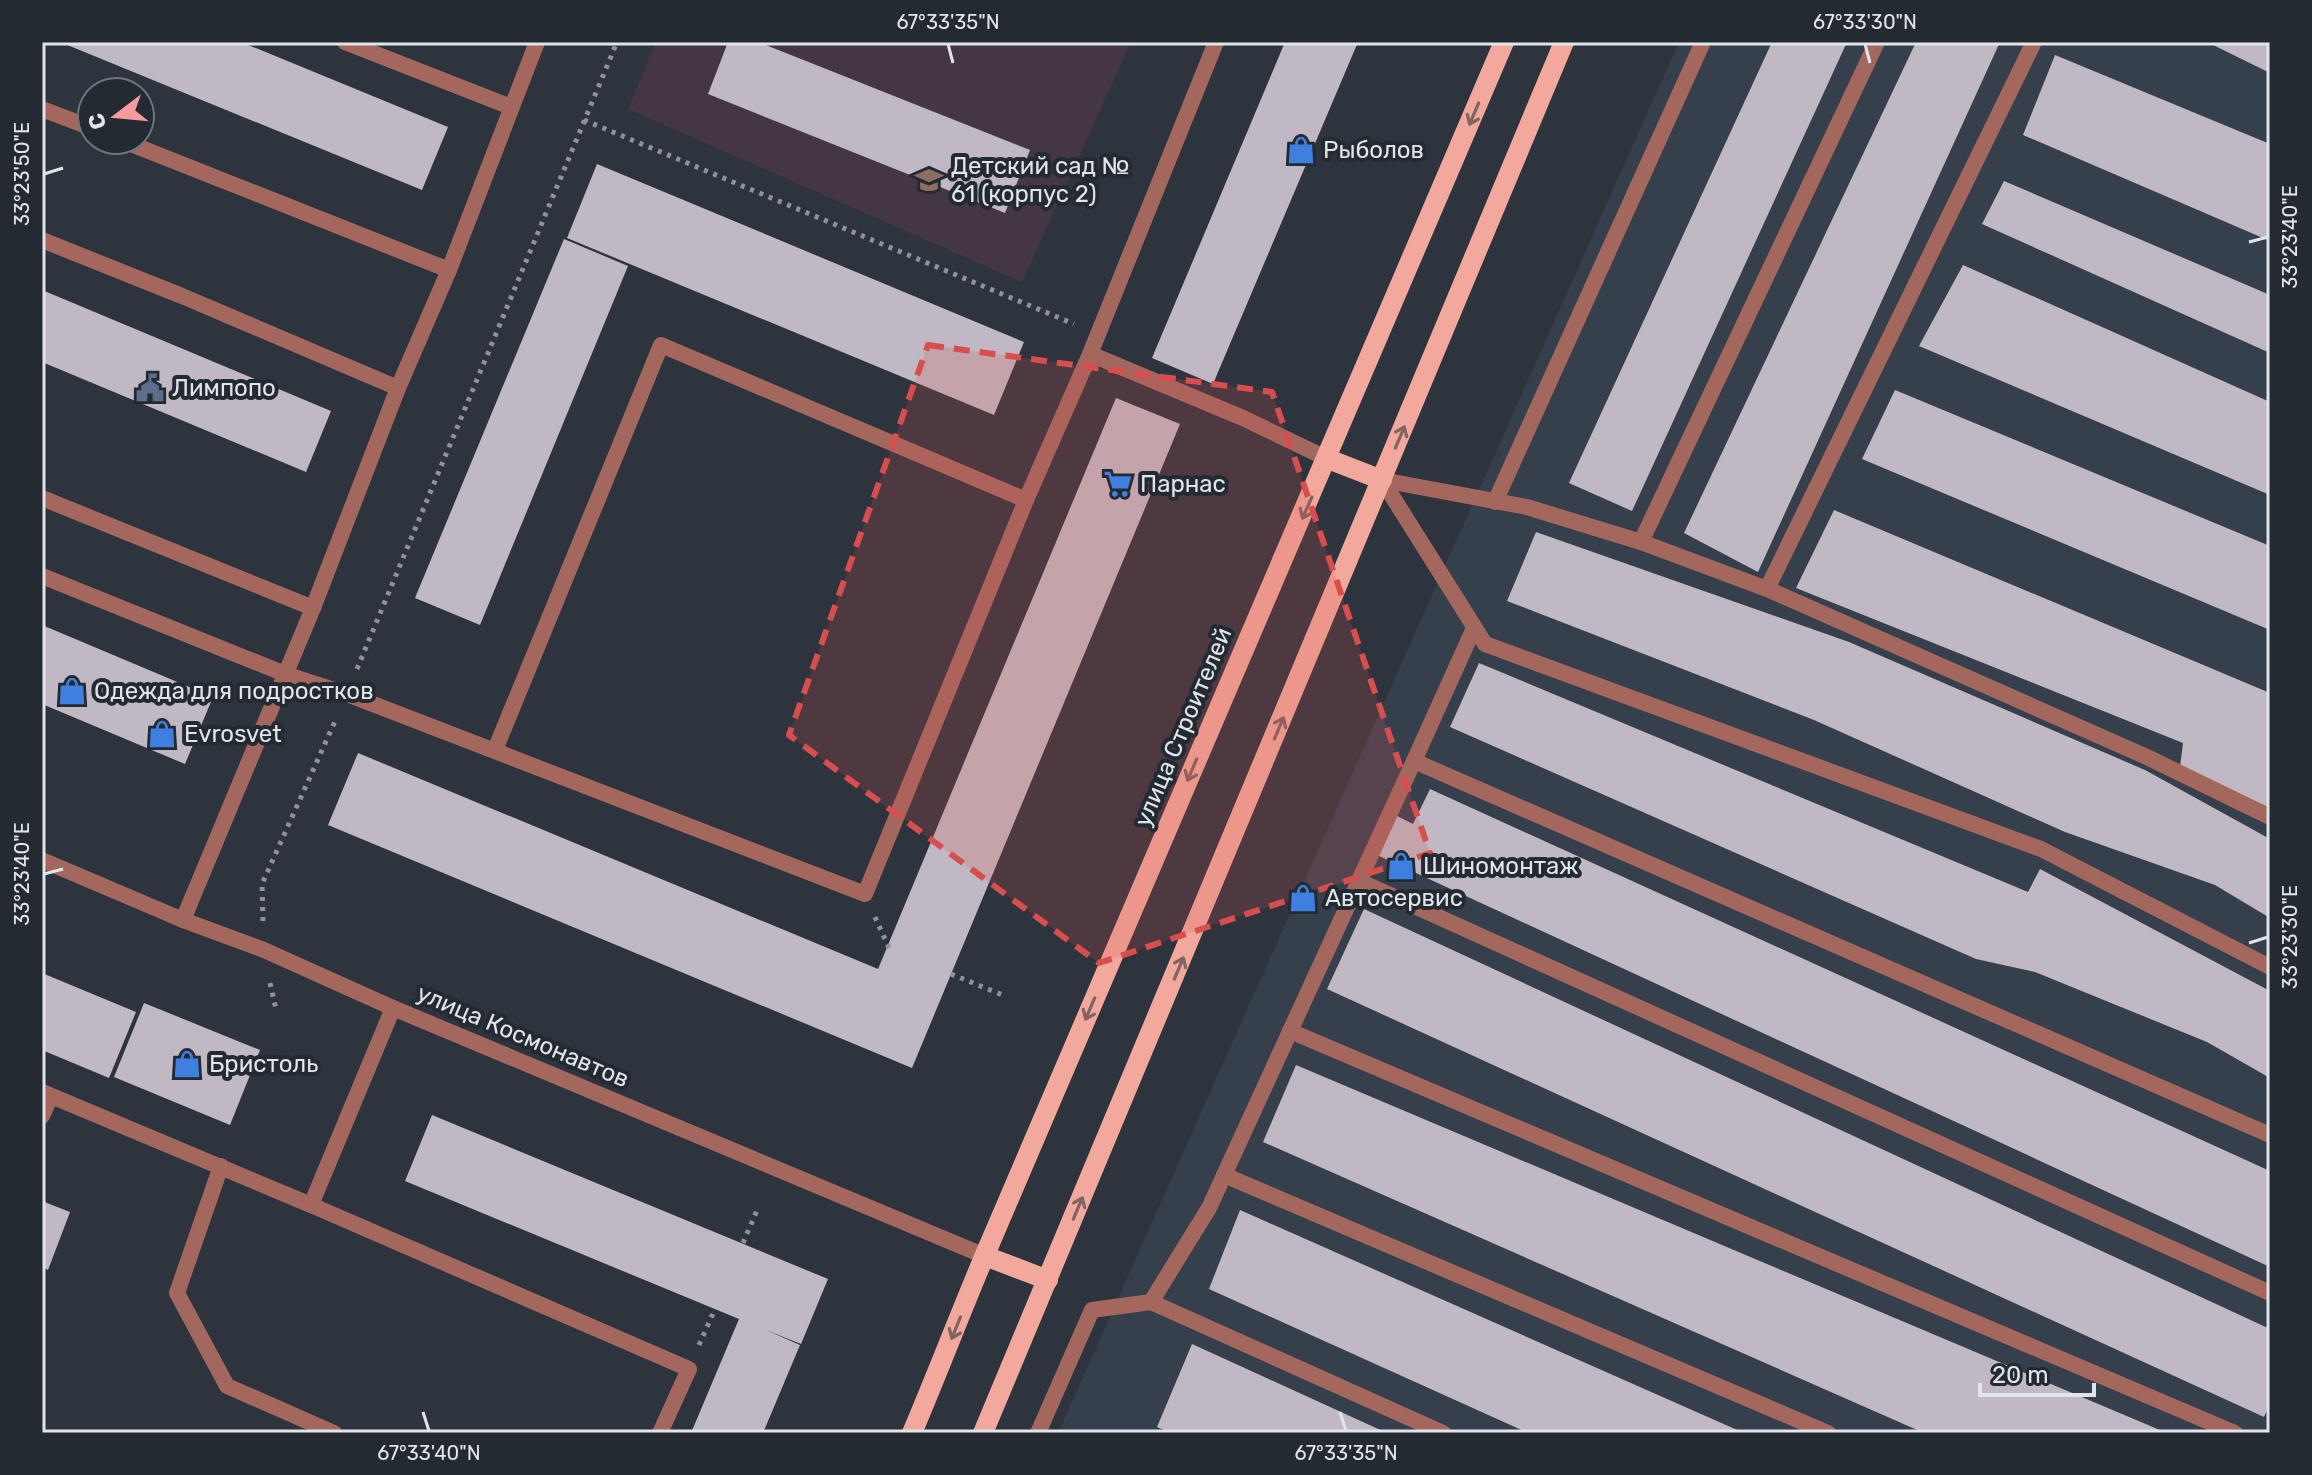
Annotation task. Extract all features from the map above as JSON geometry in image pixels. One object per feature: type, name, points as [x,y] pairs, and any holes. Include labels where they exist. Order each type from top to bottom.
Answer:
[{"type":"main road","name":"улица Строителей","points":[[912,1433],[1504,42]]},
{"type":"main road","points":[[983,1433],[1564,42]]},
{"type":"main road","points":[[1328,459],[1382,480]]},
{"type":"main road","points":[[985,1256],[1048,1280]]},
{"type":"street","points":[[345,42],[511,107]]},
{"type":"street","points":[[183,920],[313,608],[537,42]]},
{"type":"street","points":[[42,576],[285,674],[495,750],[865,894],[1216,42]]},
{"type":"street","points":[[1495,502],[1703,42]]},
{"type":"street","points":[[1641,542],[1877,42]]},
{"type":"street","points":[[1767,589],[2034,42]]},
{"type":"street","points":[[42,109],[76,122]]},
{"type":"street","points":[[156,154],[449,270]]},
{"type":"street","points":[[42,240],[398,388]]},
{"type":"street","points":[[495,750],[661,345],[1026,500]]},
{"type":"street","points":[[1090,354],[1243,418],[1328,459]]},
{"type":"street","points":[[1382,480],[1527,507],[1641,542],[1767,589],[2147,757],[2270,817]]},
{"type":"street","points":[[1382,480],[1485,644],[2041,849],[2270,967]]},
{"type":"street","points":[[42,498],[313,608]]},
{"type":"street","points":[[1151,1302],[1209,1208],[1474,628]]},
{"type":"street","points":[[1414,761],[2270,1135]]},
{"type":"street","name":"улица Космонавтов","points":[[42,860],[183,920],[264,950],[393,1008],[985,1256]]},
{"type":"street","points":[[1359,881],[2270,1293]]},
{"type":"street","points":[[311,1205],[393,1008]]},
{"type":"street","points":[[1290,1031],[2235,1433]]},
{"type":"street","points":[[42,1116],[46,1094],[221,1166],[689,1369],[660,1433]]},
{"type":"street","points":[[221,1166],[177,1293],[227,1386],[334,1433]]},
{"type":"street","points":[[1224,1175],[1828,1433]]},
{"type":"street","points":[[1038,1433],[1092,1310],[1151,1302],[1443,1433]]},
{"type":"path","points":[[262,884],[347,694],[617,42]]},
{"type":"path","points":[[584,120],[1097,334]]},
{"type":"path","points":[[951,974],[1005,996]]},
{"type":"path","points":[[743,1243],[758,1208]]},
{"type":"path","points":[[689,1369],[715,1309]]},
{"type":"highlighted area","points":[[928,345],[1272,392],[1430,853],[1099,963],[789,735]]},
{"type":"shaded area","name":"Детский сад № 61 (корпус 2)","points":[[656,42],[1131,42],[1022,282],[628,109]]},
{"type":"shaded area","points":[[1679,42],[2270,42],[2270,1433],[1058,1433]]},
{"type":"building","points":[[60,42],[241,42],[448,127],[422,190],[156,81],[156,76],[143,76]]},
{"type":"building","points":[[728,42],[758,42],[1030,150],[1005,213],[708,94]]},
{"type":"building","points":[[1285,42],[1358,42],[1213,384],[1152,358]]},
{"type":"building","points":[[1772,42],[1847,42],[1632,511],[1569,483]]},
{"type":"building","points":[[1916,42],[2000,42],[1758,572],[1684,533]]},
{"type":"building","points":[[2207,42],[2270,42],[2270,73]]},
{"type":"building","points":[[2055,55],[2270,144],[2270,241],[2023,135]]},
{"type":"building","points":[[597,164],[1024,342],[994,415],[567,238]]},
{"type":"building","points":[[2004,181],[2270,295],[2270,353],[1982,224]]},
{"type":"building","points":[[564,239],[628,266],[480,625],[415,598]]},
{"type":"building","points":[[1963,265],[2270,402],[2270,495],[1919,346]]},
{"type":"building","points":[[42,290],[331,411],[306,472],[42,362]]},
{"type":"building","points":[[1895,390],[2270,546],[2270,630],[1862,459]]},
{"type":"building","points":[[1116,398],[1180,424],[912,1068],[328,825],[358,753],[878,969]]},
{"type":"building","points":[[1834,510],[2270,693],[2270,808],[2180,767],[2183,743],[1796,588]]},
{"type":"building","points":[[1536,532],[1849,642],[2145,770],[2270,839],[2270,918],[2215,885],[2065,832],[1814,720],[1507,601]]},
{"type":"building","points":[[42,625],[213,697],[185,764],[42,704]]},
{"type":"building","points":[[1479,663],[2028,892],[2040,869],[2270,991],[2270,1078],[2207,1042],[2035,972],[1976,959],[1450,727]]},
{"type":"building","points":[[1430,789],[2270,1171],[2270,1267],[1377,855],[1395,815],[1413,824]]},
{"type":"building","points":[[1364,909],[2270,1329],[2270,1404],[2264,1417],[1327,989]]},
{"type":"building","points":[[42,973],[136,1012],[109,1078],[42,1050]]},
{"type":"building","points":[[144,1003],[260,1050],[230,1125],[114,1077]]},
{"type":"building","points":[[1296,1065],[2167,1433],[1924,1433],[1263,1142]]},
{"type":"building","points":[[432,1115],[828,1279],[801,1344],[766,1330],[800,1345],[763,1433],[691,1433],[739,1319],[405,1181]]},
{"type":"building","points":[[42,1201],[70,1212],[48,1270],[42,1267]]},
{"type":"building","points":[[1240,1210],[1744,1433],[1528,1433],[1209,1289]]},
{"type":"building","points":[[1192,1344],[1387,1433],[1171,1433],[1157,1427]]},
{"type":"place","name":"Рыболов","points":[[1301,150]]},
{"type":"place","name":"Детский сад № 61 (корпус 2)","points":[[929,180]]},
{"type":"place","name":"Лимпопо","points":[[150,388]]},
{"type":"place","name":"Парнас","points":[[1118,484]]},
{"type":"place","name":"Одежда для подростков","points":[[72,691]]},
{"type":"place","name":"Evrosvet","points":[[162,734]]},
{"type":"place","name":"Шиномонтаж","points":[[1401,866]]},
{"type":"place","name":"Автосервис","points":[[1303,898]]},
{"type":"place","name":"Бристоль","points":[[187,1064]]}]
